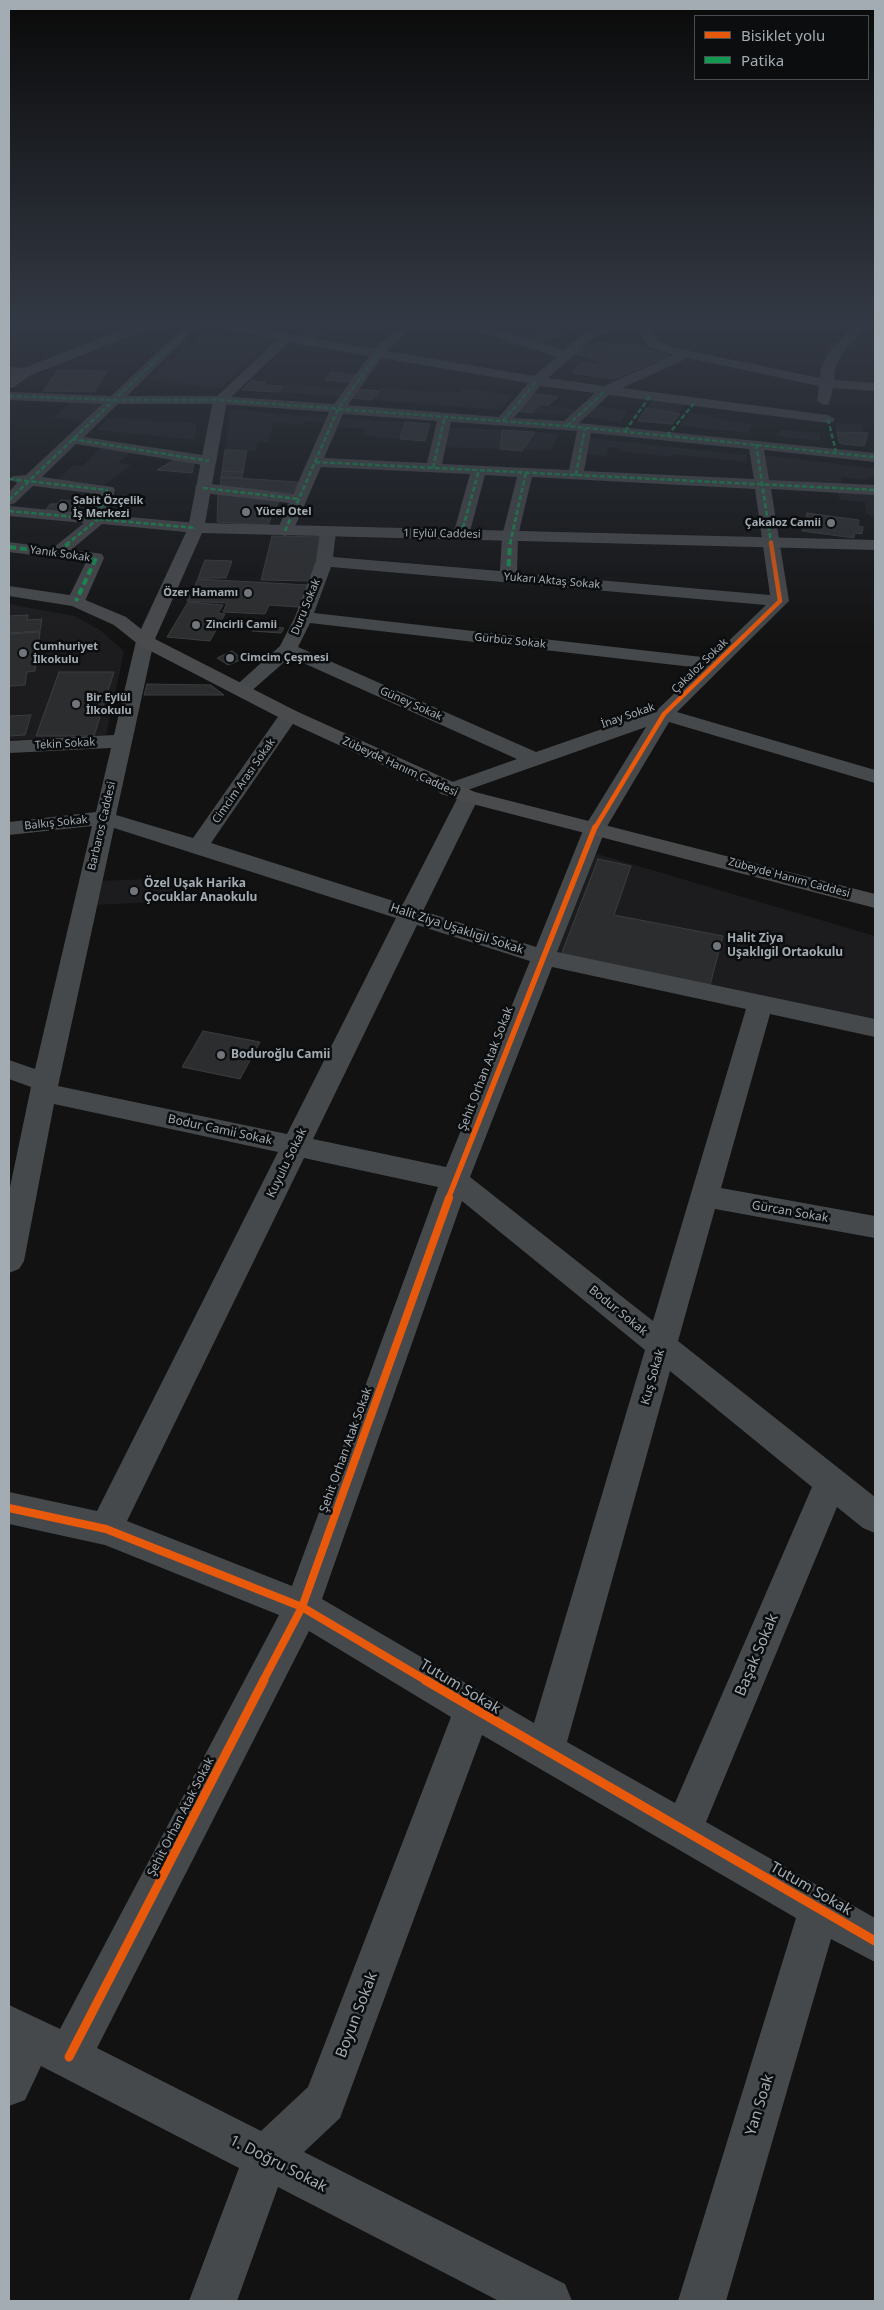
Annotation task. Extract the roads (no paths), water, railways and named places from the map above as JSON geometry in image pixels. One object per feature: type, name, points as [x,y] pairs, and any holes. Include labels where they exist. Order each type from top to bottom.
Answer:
[{"type":"main road","name":"Barbaros Caddesi","points":[[145,642],[196,528],[213,434]]},
{"type":"main road","name":"1 Eylül Caddesi","points":[[196,528],[875,545]]},
{"type":"main road","name":"Zübeyde Hanım Caddesi","points":[[9,591],[76,601],[120,621],[145,642],[289,715],[458,794],[875,901]]},
{"type":"street","points":[[9,500],[78,434]]},
{"type":"street","points":[[285,531],[327,434]]},
{"type":"street","points":[[433,468],[441,434]]},
{"type":"street","points":[[576,475],[584,434]]},
{"type":"street","points":[[649,434],[875,457]]},
{"type":"street","points":[[832,434],[836,452]]},
{"type":"street","points":[[72,439],[208,460]]},
{"type":"street","points":[[756,444],[780,601]]},
{"type":"street","points":[[315,462],[875,490]]},
{"type":"street","points":[[461,535],[479,470]]},
{"type":"street","points":[[508,577],[510,536],[526,472]]},
{"type":"street","points":[[9,478],[107,490],[98,519],[57,553]]},
{"type":"street","points":[[203,488],[299,499]]},
{"type":"street","name":"1 Eylül Caddesi","points":[[9,511],[196,528]]},
{"type":"street","name":"Duru Sokak","points":[[241,690],[288,649],[304,617],[324,562],[328,532]]},
{"type":"street","name":"Yanık Sokak","points":[[9,548],[96,558],[76,601]]},
{"type":"street","name":"Yukarı Aktaş Sokak","points":[[324,562],[780,601]]},
{"type":"street","name":"Çakaloz Sokak","points":[[595,828],[664,714],[780,601]]},
{"type":"street","name":"Gürbüz Sokak","points":[[304,617],[716,664]]},
{"type":"street","name":"Barbaros Caddesi","points":[[9,1261],[44,1087],[103,818],[145,642]]},
{"type":"street","name":"Güney Sokak","points":[[288,649],[534,759]]},
{"type":"street","name":"İnay Sokak","points":[[458,794],[534,759],[664,714],[875,777]]},
{"type":"street","name":"Cimcim Arası Sokak","points":[[198,846],[289,715]]},
{"type":"street","name":"Tekin Sokak","points":[[9,747],[121,741]]},
{"type":"street","name":"Kuyulu Sokak","points":[[106,1529],[410,914],[458,794]]},
{"type":"street","name":"Halit Ziya Uşaklıgil Sokak","points":[[103,818],[198,846],[542,958],[875,1028]]},
{"type":"street","name":"Balkış Sokak","points":[[9,828],[103,818]]},
{"type":"street","name":"Şehit Orhan Atak Sokak","points":[[9,2084],[302,1607],[455,1180],[595,828]]},
{"type":"street","name":"Kuş Sokak","points":[[545,1751],[760,1004]]},
{"type":"street","name":"Bodur Camii Sokak","points":[[9,1069],[44,1087],[295,1146],[455,1180]]},
{"type":"street","name":"Bodur Sokak","points":[[455,1180],[875,1517]]},
{"type":"street","name":"Gürcan Sokak","points":[[705,1196],[875,1227]]},
{"type":"street","name":"Başak Sokak","points":[[684,1830],[830,1481]]},
{"type":"street","name":"Tutum Sokak","points":[[9,1508],[106,1529],[302,1607],[545,1751],[875,1941]]},
{"type":"street","name":"Boyun Sokak","points":[[213,2301],[266,2157],[324,2102],[473,1709]]},
{"type":"street","name":"Yan Soak","points":[[702,2301],[819,1909]]},
{"type":"street","name":"1. Doğru Sokak","points":[[37,2040],[548,2301]]},
{"type":"place","name":"Sabit Özçelik İş Merkezi","points":[[63,507]]},
{"type":"place","name":"Yücel Otel","points":[[246,512]]},
{"type":"place","name":"Çakaloz Camii","points":[[831,523]]},
{"type":"place","name":"Özer Hamamı","points":[[248,593]]},
{"type":"place","name":"Zincirli Camii","points":[[196,625]]},
{"type":"place","name":"Cumhuriyet İlkokulu","points":[[23,653]]},
{"type":"place","name":"Cimcim Çeşmesi","points":[[230,658]]},
{"type":"place","name":"Bir Eylül İlkokulu","points":[[76,704]]},
{"type":"place","name":"Özel Uşak Harika Çocuklar Anaokulu","points":[[134,891]]},
{"type":"place","name":"Halit Ziya Uşaklıgil Ortaokulu","points":[[717,946]]},
{"type":"place","name":"Boduroğlu Camii","points":[[221,1055]]}]
